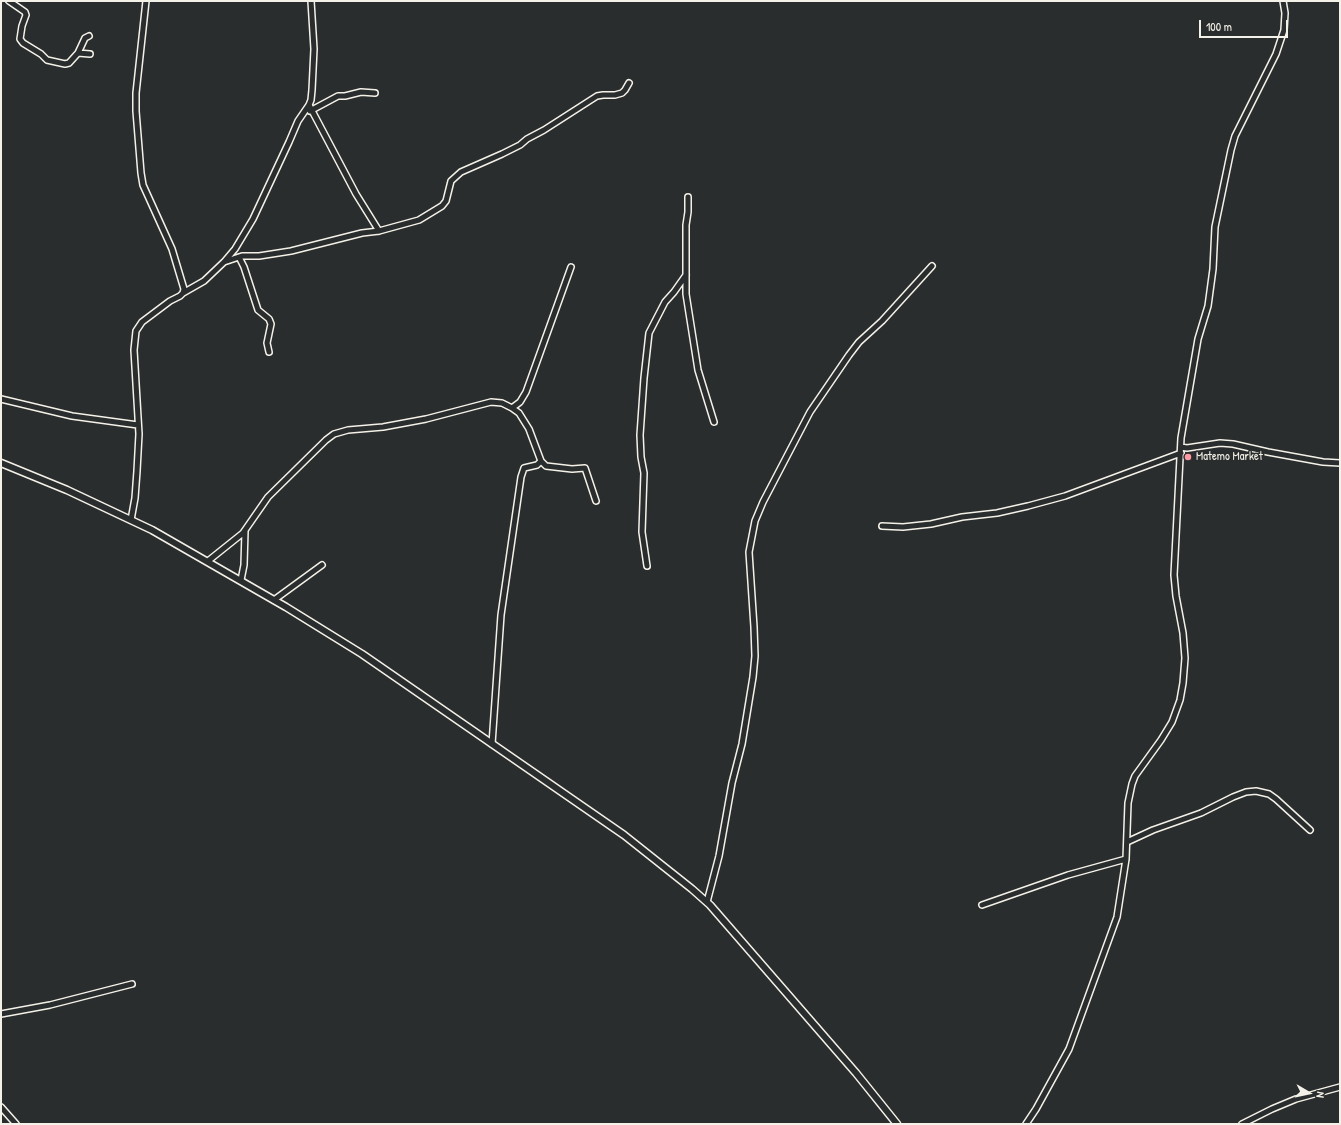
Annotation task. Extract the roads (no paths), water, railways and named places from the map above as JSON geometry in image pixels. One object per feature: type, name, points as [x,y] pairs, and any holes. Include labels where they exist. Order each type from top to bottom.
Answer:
[{"type":"street","points":[[9,1],[25,12],[26,15],[20,39],[23,43],[41,54],[47,60],[65,64],[69,63],[78,54],[85,38],[89,36]]},
{"type":"street","points":[[146,1],[136,93],[140,173],[143,185],[172,249],[183,283],[183,293]]},
{"type":"street","points":[[131,520],[137,470],[138,424],[134,350],[136,332],[142,322],[170,301],[204,281],[224,262],[253,219],[298,121],[309,105],[312,90],[314,49],[311,1]]},
{"type":"street","points":[[1026,1124],[1036,1109],[1069,1049],[1117,917],[1126,859],[1128,795],[1135,776],[1172,722],[1180,700],[1185,658],[1184,633],[1176,596],[1174,575],[1181,438],[1198,339],[1208,306],[1213,269],[1215,227],[1231,150],[1235,136],[1276,54],[1284,30],[1285,13],[1283,1]]},
{"type":"street","points":[[78,54],[90,54]]},
{"type":"street","points":[[224,262],[238,258],[291,251],[362,232],[379,231],[419,220],[442,206],[446,201],[451,181],[461,172],[520,145],[527,139],[544,130],[597,96],[622,93],[629,83]]},
{"type":"street","points":[[304,112],[312,110],[338,96],[361,92],[375,93]]},
{"type":"street","points":[[309,105],[356,194],[379,231]]},
{"type":"street","points":[[688,197],[686,294],[689,320],[698,370],[714,422]]},
{"type":"street","points":[[238,258],[244,266],[258,310],[269,319],[271,324],[267,343],[269,352]]},
{"type":"street","points":[[707,902],[718,862],[732,783],[742,744],[753,677],[755,656],[749,552],[755,521],[763,502],[810,412],[849,355],[859,342],[882,321],[932,266]]},
{"type":"street","points":[[512,408],[520,402],[526,392],[571,267]]},
{"type":"street","points":[[647,566],[642,532],[644,473],[641,457],[640,435],[649,333],[665,302],[686,274]]},
{"type":"street","points":[[1,399],[72,416],[138,424]]},
{"type":"street","points":[[208,561],[245,530],[268,497],[334,434],[348,430],[384,427],[426,419],[491,402],[502,403],[519,413],[529,429],[541,461],[546,466],[572,469],[585,468],[596,501]]},
{"type":"street","points":[[519,413],[520,402]]},
{"type":"street","points":[[1181,447],[1187,448],[1215,443],[1233,444],[1323,462],[1340,463]]},
{"type":"street","points":[[882,526],[903,527],[931,524],[962,517],[997,513],[1028,506],[1065,496],[1181,453]]},
{"type":"street","points":[[492,744],[501,615],[522,472],[525,468],[537,465],[541,461]]},
{"type":"street","points":[[1,463],[67,490],[152,530],[241,580],[362,654],[624,835],[707,902],[856,1073],[897,1124]]},
{"type":"street","points":[[241,580],[244,565],[245,530]]},
{"type":"street","points":[[274,600],[322,565]]},
{"type":"street","points":[[1126,842],[1153,830],[1201,813],[1233,797],[1246,792],[1256,791],[1269,794],[1276,799],[1310,830]]},
{"type":"street","points":[[982,905],[1068,875],[1126,859]]},
{"type":"street","points":[[1,1014],[50,1005],[132,984]]},
{"type":"street","points":[[1242,1124],[1272,1108],[1312,1094],[1327,1092],[1340,1087]]},
{"type":"street","points":[[1,1107],[16,1124]]},
{"type":"place","name":"Matemo Market","points":[[1188,457]]}]
